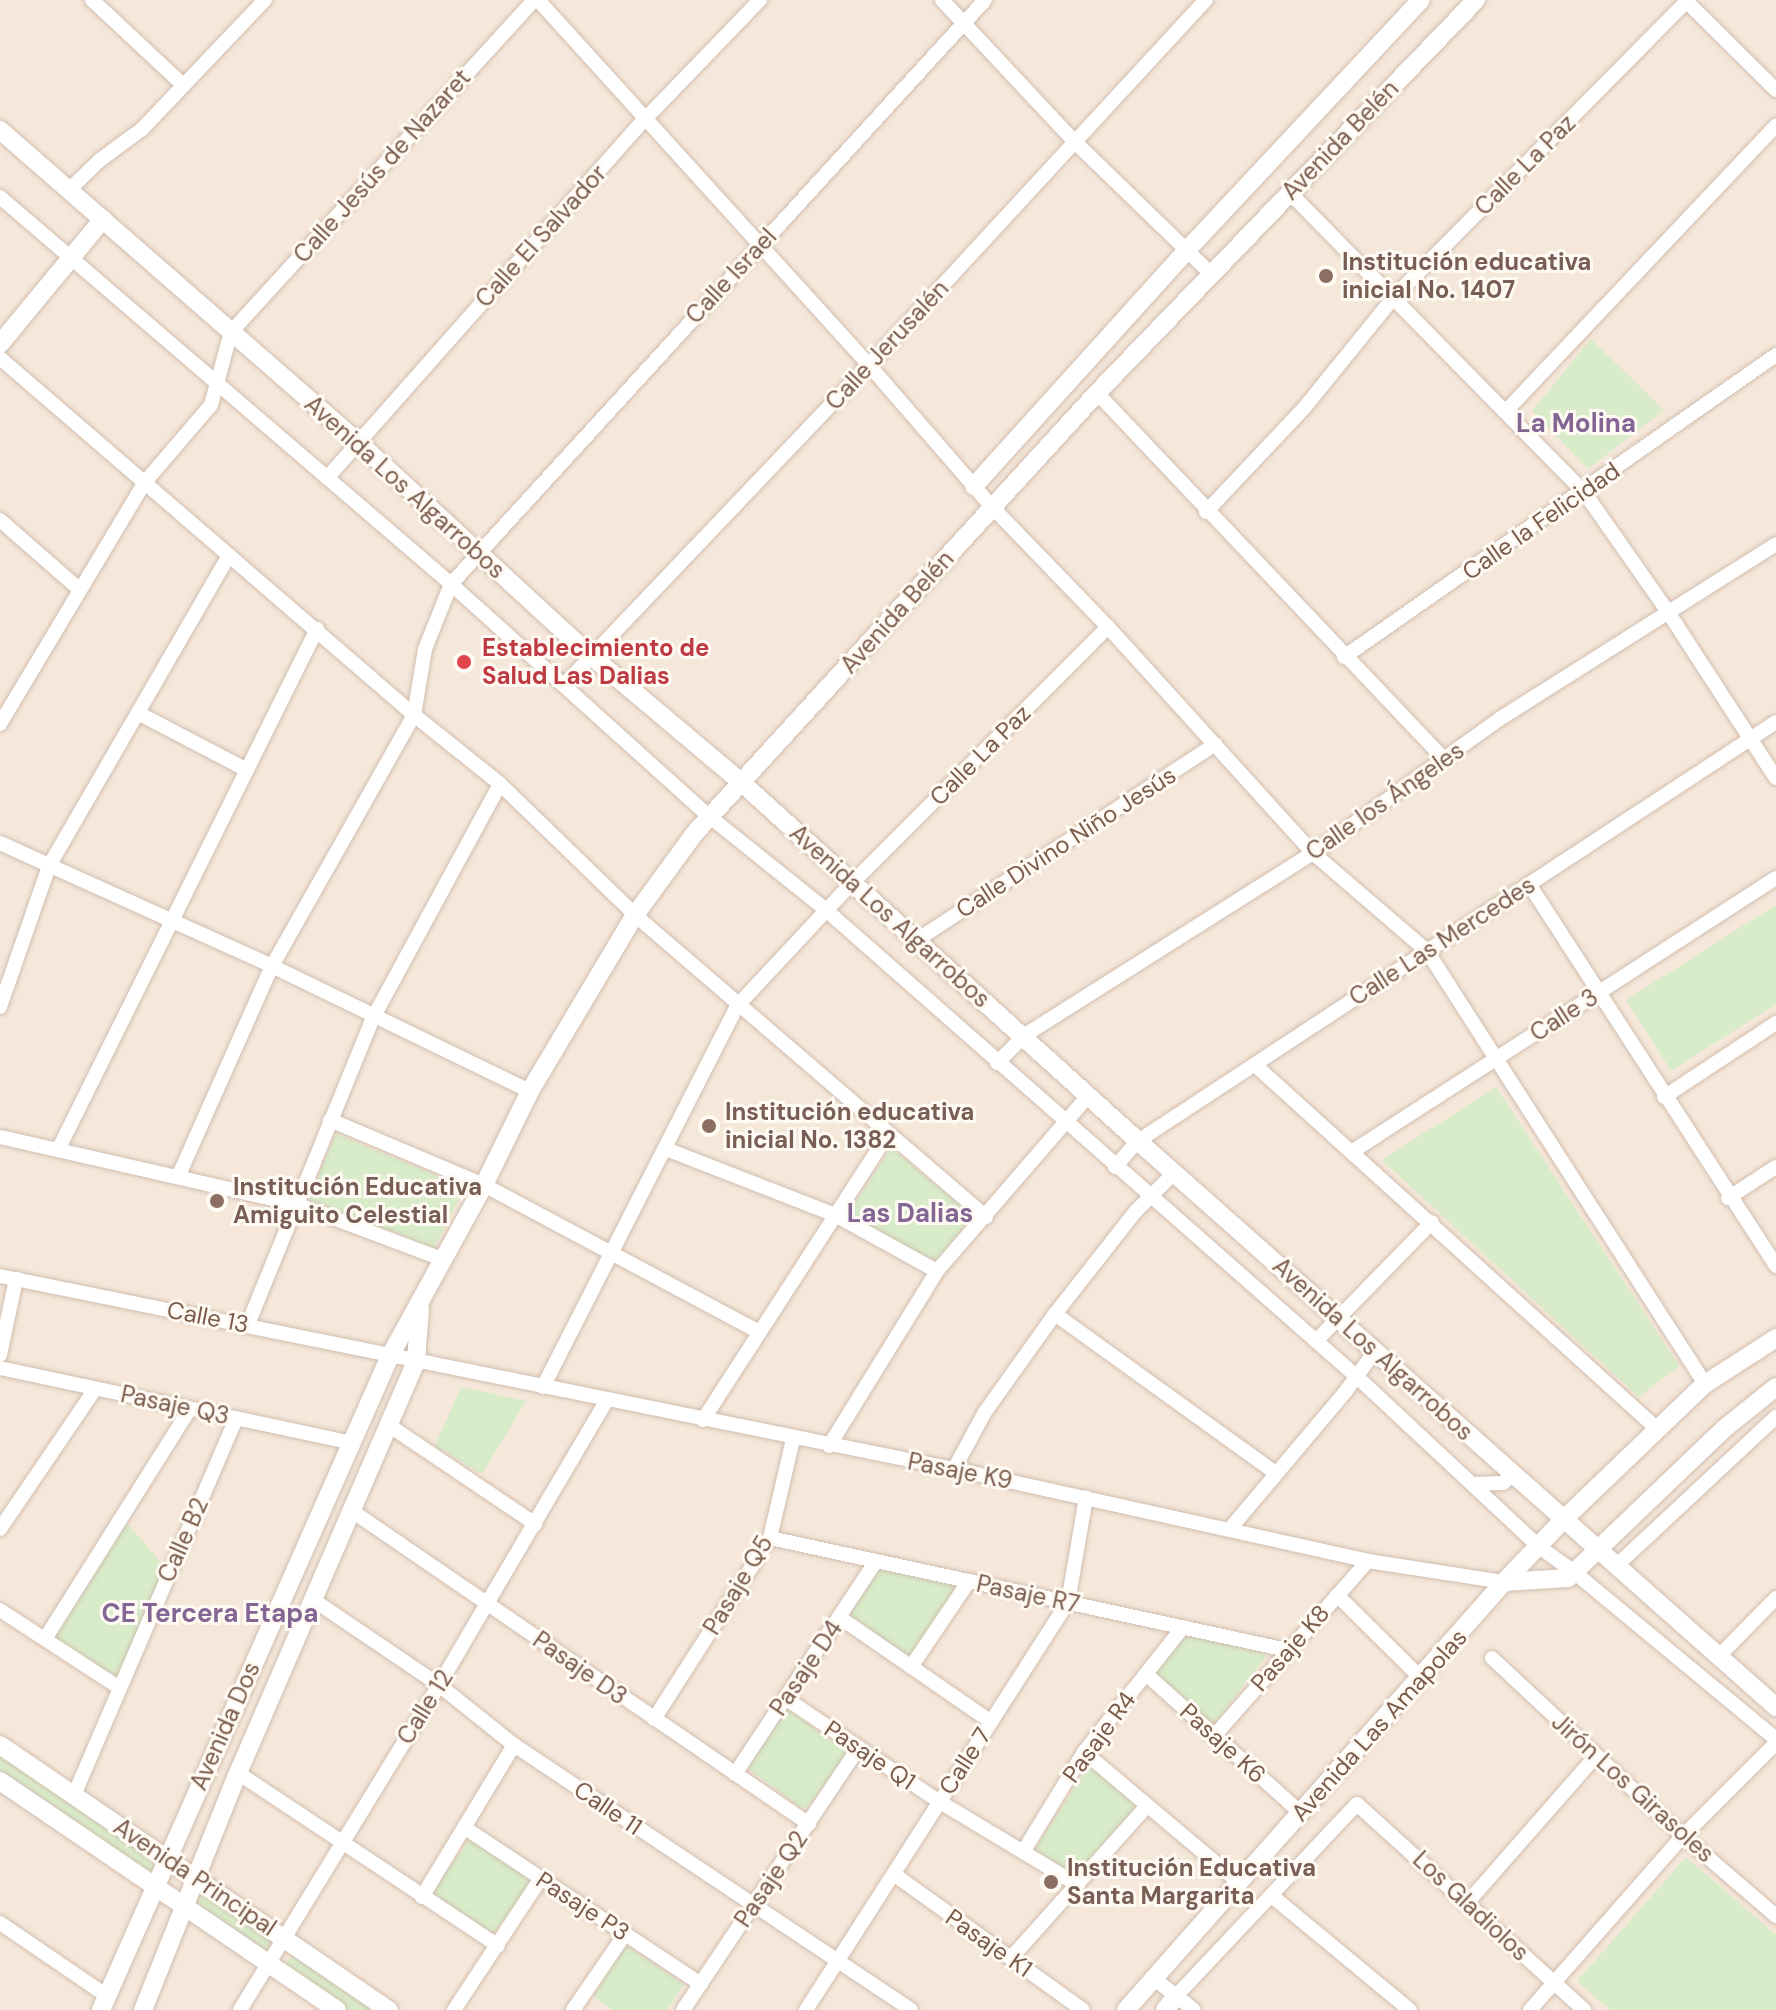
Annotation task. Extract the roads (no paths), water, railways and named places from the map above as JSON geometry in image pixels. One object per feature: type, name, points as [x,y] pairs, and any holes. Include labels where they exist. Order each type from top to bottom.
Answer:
[{"type":"street","points":[[92,0],[183,85]]},
{"type":"street","points":[[69,190],[100,160],[142,129],[265,0]]},
{"type":"street","points":[[536,0],[869,365],[993,508],[1108,627],[1313,853],[1427,951],[1705,1384]]},
{"type":"street","name":"Calle Jesús de Nazaret","points":[[231,332],[536,0]]},
{"type":"street","name":"Calle El Salvador","points":[[327,478],[646,118],[760,0]]},
{"type":"street","points":[[942,0],[1076,143],[1210,273]]},
{"type":"street","name":"Calle Israel","points":[[414,715],[425,649],[451,584],[477,551],[985,0]]},
{"type":"street","name":"Calle Jerusalén","points":[[564,685],[869,365],[1206,0]]},
{"type":"street","name":"Avenida Belén","points":[[974,486],[1187,250],[1421,0]]},
{"type":"street","name":"Avenida Belén","points":[[390,1356],[484,1185],[530,1091],[635,915],[710,817],[1097,393],[1476,0]]},
{"type":"street","points":[[1686,1],[1776,90]]},
{"type":"street","name":"Calle La Paz","points":[[1206,512],[1305,407],[1395,296],[1686,1]]},
{"type":"street","points":[[1506,411],[1776,125]]},
{"type":"street","name":"Avenida Los Algarrobos","points":[[0,130],[358,442],[590,655],[741,782],[851,884],[1025,1035],[1138,1141],[1776,1707]]},
{"type":"street","points":[[1289,192],[1395,296],[1584,492],[1668,612],[1776,778]]},
{"type":"street","name":"Avenida Los Algarrobos","points":[[0,197],[451,584],[710,817],[826,910],[1356,1376],[1538,1546],[1574,1572],[1776,1741]]},
{"type":"street","points":[[0,344],[103,219]]},
{"type":"street","points":[[0,724],[4,707],[145,482],[211,405],[231,332]]},
{"type":"street","name":"Calle la Felicidad","points":[[1344,657],[1776,355]]},
{"type":"street","points":[[0,358],[414,715],[500,784],[635,915],[986,1217]]},
{"type":"street","points":[[1097,393],[1206,512],[1444,759]]},
{"type":"street","points":[[0,520],[80,590]]},
{"type":"street","name":"Calle los Ángeles","points":[[997,1063],[1025,1035],[1313,853],[1501,718],[1776,544]]},
{"type":"street","points":[[0,1007],[4,985],[49,866],[229,555]]},
{"type":"street","name":"Calle La Paz","points":[[543,1387],[738,1005],[851,884],[1108,627]]},
{"type":"street","points":[[58,1150],[317,629]]},
{"type":"street","points":[[138,713],[247,770]]},
{"type":"street","points":[[178,1177],[272,966],[414,715]]},
{"type":"street","name":"Calle Las Mercedes","points":[[1115,1167],[1138,1141],[1776,722]]},
{"type":"street","name":"Calle Divino Niño Jesús","points":[[917,940],[1215,744]]},
{"type":"street","points":[[248,1324],[373,1018],[500,784]]},
{"type":"street","points":[[0,843],[171,923],[272,966],[373,1018],[530,1091]]},
{"type":"street","name":"Calle 3","points":[[1353,1151],[1776,878]]},
{"type":"street","points":[[1529,884],[1728,1198],[1776,1266]]},
{"type":"street","points":[[1664,1097],[1776,1023]]},
{"type":"street","points":[[1255,1065],[1656,1428]]},
{"type":"street","points":[[829,1446],[937,1271],[1089,1095]]},
{"type":"street","points":[[330,1120],[484,1185],[759,1332]]},
{"type":"street","points":[[703,1420],[888,1134]]},
{"type":"street","points":[[0,1137],[296,1204],[444,1260]]},
{"type":"street","points":[[666,1149],[835,1215],[937,1271]]},
{"type":"street","points":[[1728,1198],[1776,1167]]},
{"type":"street","points":[[954,1469],[985,1412],[1055,1314],[1174,1173]]},
{"type":"street","points":[[1316,1341],[1432,1222]]},
{"type":"street","name":"Calle 13","points":[[0,1276],[248,1324],[416,1361]]},
{"type":"street","points":[[0,1355],[16,1279]]},
{"type":"street","name":"Avenida Belén","points":[[416,1361],[420,1302]]},
{"type":"street","points":[[1055,1314],[1274,1472]]},
{"type":"street","name":"Avenida Las Amapolas","points":[[1126,2010],[1237,1881],[1564,1519],[1705,1384],[1776,1338]]},
{"type":"street","points":[[1229,1530],[1375,1351]]},
{"type":"street","name":"Avenida Dos","points":[[104,2003],[349,1442],[390,1356]]},
{"type":"street","name":"Pasaje K9","points":[[416,1361],[954,1469],[1368,1561],[1504,1582]]},
{"type":"street","name":"Avenida Dos","points":[[143,2010],[238,1773],[416,1361]]},
{"type":"street","name":"Pasaje Q3","points":[[0,1368],[349,1442]]},
{"type":"street","points":[[1504,1582],[1568,1578],[1725,1428],[1776,1387]]},
{"type":"street","points":[[0,1529],[95,1389]]},
{"type":"street","name":"Calle 12","points":[[240,2010],[439,1685],[606,1401]]},
{"type":"street","points":[[45,1639],[190,1409]]},
{"type":"street","points":[[1616,1566],[1776,1417]]},
{"type":"street","name":"Calle B2","points":[[74,1795],[236,1418]]},
{"type":"street","points":[[387,1424],[535,1524]]},
{"type":"street","name":"Pasaje Q5","points":[[654,1719],[770,1538],[793,1439]]},
{"type":"street","points":[[1473,1484],[1503,1483],[1513,1474]]},
{"type":"street","name":"Calle 7","points":[[806,2010],[1068,1602],[1086,1498]]},
{"type":"street","name":"Pasaje D3","points":[[352,1511],[809,1824]]},
{"type":"street","name":"Pasaje R7","points":[[770,1538],[1287,1650]]},
{"type":"street","name":"Pasaje D4","points":[[735,1774],[876,1561]]},
{"type":"street","name":"Pasaje K8","points":[[1215,1735],[1368,1561]]},
{"type":"street","points":[[911,1667],[969,1581]]},
{"type":"street","points":[[1337,1595],[1421,1678]]},
{"type":"street","points":[[1720,1655],[1776,1598]]},
{"type":"street","name":"Calle 11","points":[[312,1599],[439,1685],[514,1745],[753,1906],[839,1959],[911,2010]]},
{"type":"street","points":[[0,1610],[118,1687]]},
{"type":"street","points":[[839,1617],[991,1722]]},
{"type":"street","name":"Pasaje R4","points":[[1023,1852],[1084,1752],[1183,1627]]},
{"type":"street","name":"Jirón Los Girasoles","points":[[1492,1658],[1683,1836],[1776,1916]]},
{"type":"street","name":"Pasaje K6","points":[[1146,1674],[1300,1812]]},
{"type":"street","name":"Pasaje Q1","points":[[785,1698],[940,1802],[1078,1885]]},
{"type":"street","points":[[1530,2010],[1683,1836],[1776,1741]]},
{"type":"street","name":"Avenida Principal","points":[[0,1745],[389,2010]]},
{"type":"street","points":[[422,1897],[514,1745]]},
{"type":"street","name":"Pasaje Q2","points":[[683,2010],[859,1747]]},
{"type":"street","points":[[1084,1752],[1237,1881]]},
{"type":"street","points":[[1468,1902],[1596,1756]]},
{"type":"street","points":[[238,1773],[498,1946]]},
{"type":"street","name":"Avenida Principal","points":[[0,1781],[337,2010]]},
{"type":"street","name":"Los Gladiolos","points":[[1272,1896],[1357,1804],[1584,2010]]},
{"type":"street","points":[[1011,1958],[1147,1806]]},
{"type":"street","name":"Pasaje P3","points":[[465,1828],[701,1984]]},
{"type":"street","name":"Pasaje K1","points":[[895,1875],[1083,2010]]},
{"type":"street","points":[[454,2010],[541,1878]]},
{"type":"street","points":[[1165,2010],[1272,1896],[1410,2010]]},
{"type":"street","points":[[0,1923],[104,2003]]},
{"type":"street","points":[[580,2007],[625,1934]]},
{"type":"street","points":[[1152,1977],[1194,2010]]},
{"type":"place","name":"Institución educativa inicial No. 1407","points":[[1326,276]]},
{"type":"place","name":"Establecimiento de Salud Las Dalias","points":[[464,662]]},
{"type":"place","name":"Institución educativa inicial No. 1382","points":[[709,1126]]},
{"type":"place","name":"Institución Educativa Amiguito Celestial","points":[[217,1201]]},
{"type":"place","name":"Institución Educativa Santa Margarita","points":[[1051,1882]]},
{"type":"district","name":"La Molina","points":[[1576,424]]},
{"type":"district","name":"Las Dalias","points":[[910,1214]]},
{"type":"district","name":"CE Tercera Etapa","points":[[210,1614]]}]
